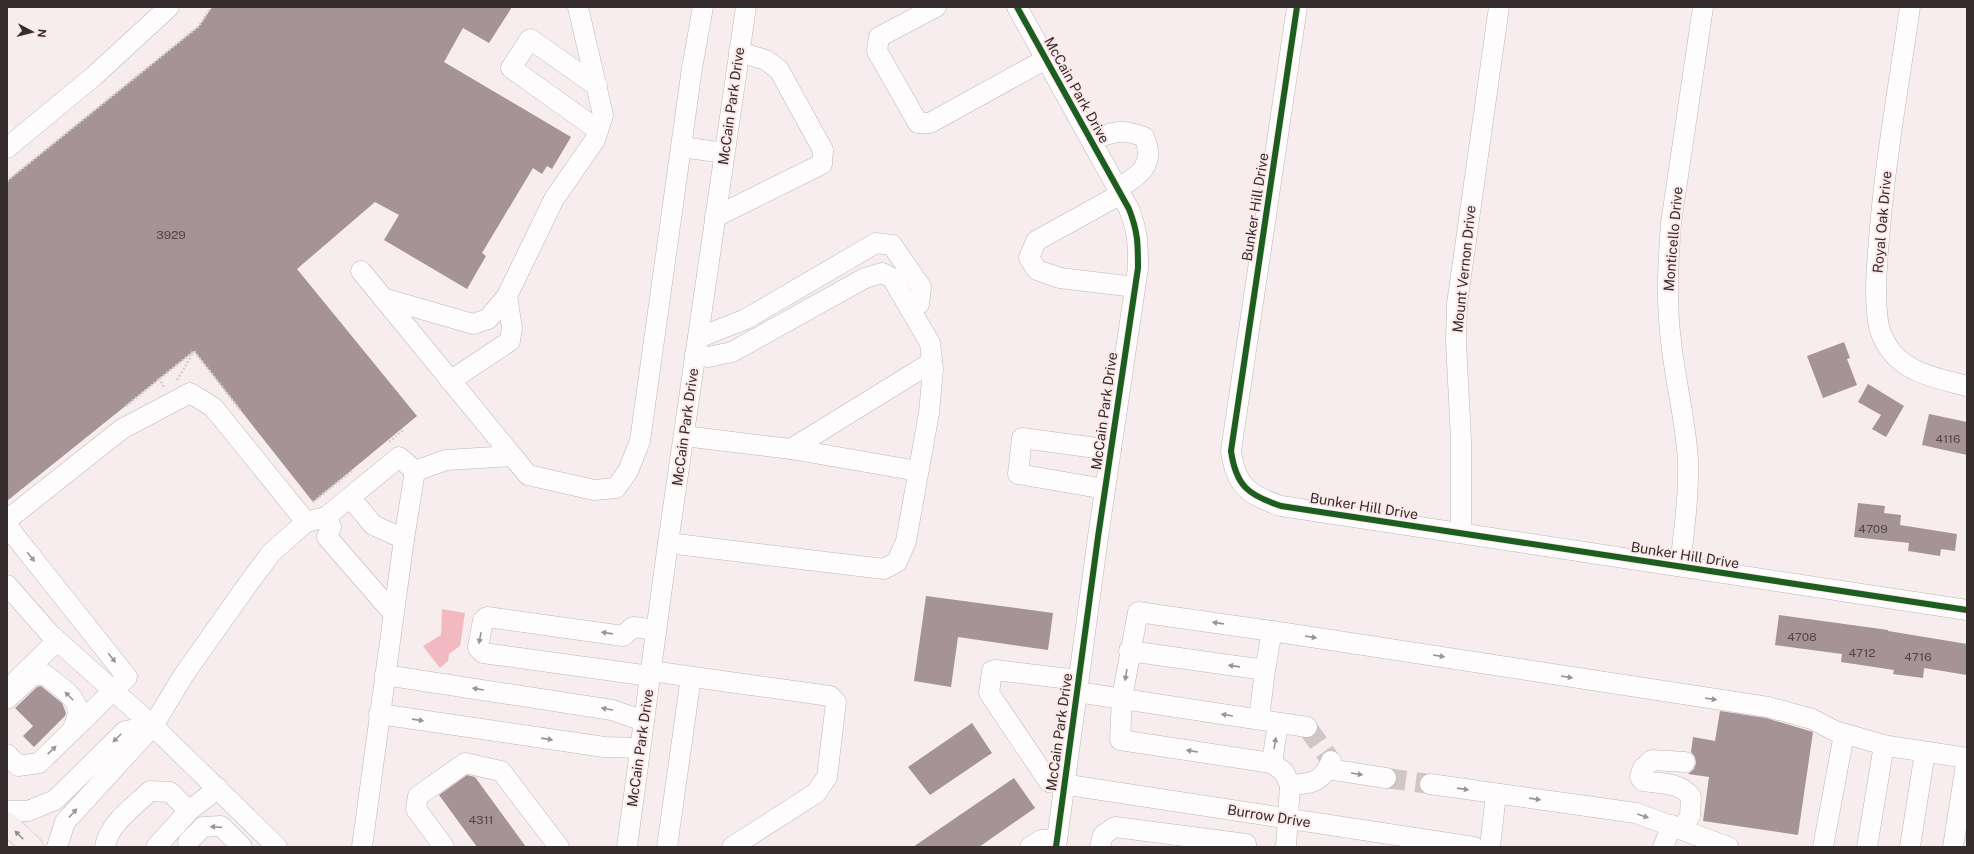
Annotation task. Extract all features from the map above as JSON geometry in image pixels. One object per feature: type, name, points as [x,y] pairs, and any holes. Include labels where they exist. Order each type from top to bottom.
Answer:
[{"type":"main road","points":[[7,822],[32,847]]},
{"type":"street","points":[[7,148],[94,76],[169,7]]},
{"type":"street","points":[[383,298],[473,324],[488,319],[507,296],[554,199],[596,140],[603,115],[578,7]]},
{"type":"street","points":[[361,271],[528,476],[594,490],[616,488],[628,471],[640,441],[692,68],[703,7]]},
{"type":"street","name":"McCain Park Drive","points":[[626,847],[668,543],[746,7]]},
{"type":"street","points":[[936,7],[879,37],[877,51],[918,123],[930,123],[1046,59]]},
{"type":"street","name":"McCain Park Drive","points":[[1017,7],[1120,191],[1137,227],[1138,262],[1135,287],[1105,488],[1056,843]]},
{"type":"street","name":"Bunker Hill Drive","points":[[1297,7],[1231,451],[1233,465],[1240,481],[1248,490],[1259,498],[1280,506],[1967,610]]},
{"type":"street","name":"Mount Vernon Drive","points":[[1461,533],[1461,440],[1456,342],[1457,304],[1499,7]]},
{"type":"street","name":"Monticello Drive","points":[[1680,566],[1687,501],[1688,461],[1671,341],[1668,301],[1668,257],[1671,223],[1703,7]]},
{"type":"street","name":"Royal Oak Drive","points":[[1910,7],[1882,200],[1876,300],[1878,323],[1883,337],[1891,351],[1910,368],[1967,386]]},
{"type":"street","points":[[597,86],[530,39],[511,68],[598,130]]},
{"type":"street","points":[[715,217],[822,164],[823,150],[779,70],[766,60],[739,52]]},
{"type":"street","points":[[1091,140],[1117,130],[1144,137],[1149,148],[1146,166],[1136,179],[1120,191],[1036,241],[1029,258],[1037,270],[1060,278],[1135,287]]},
{"type":"street","points":[[682,147],[724,153]]},
{"type":"street","points":[[668,543],[884,569],[897,562],[906,541],[929,413],[933,369],[930,343],[892,278],[882,273],[865,278],[732,352],[708,356],[697,346],[876,243],[892,245],[921,288],[919,304],[911,310]]},
{"type":"street","points":[[450,381],[510,341],[512,328],[507,296]]},
{"type":"street","points":[[790,449],[932,362]]},
{"type":"street","points":[[7,520],[122,428],[190,393],[212,407],[306,522]]},
{"type":"street","points":[[684,436],[790,449],[918,471]]},
{"type":"street","points":[[1105,488],[1018,474],[1022,438],[1111,450]]},
{"type":"street","points":[[415,471],[446,460],[512,456]]},
{"type":"street","points":[[57,847],[65,822],[153,726],[183,676],[271,553],[306,522],[326,517],[399,457],[415,471]]},
{"type":"street","points":[[362,847],[393,613],[415,471]]},
{"type":"street","points":[[350,497],[373,526],[404,540]]},
{"type":"street","points":[[326,517],[331,527],[327,537],[393,613]]},
{"type":"street","points":[[7,526],[127,677],[39,763],[18,766],[7,754]]},
{"type":"street","points":[[7,585],[13,607],[57,641],[153,726],[277,847]]},
{"type":"street","points":[[1286,847],[1290,785],[1284,772],[1272,763],[1120,740],[1122,698],[1129,651],[1138,612],[1768,707],[1812,719],[1844,734],[1884,745],[1966,758],[1953,847]]},
{"type":"street","points":[[656,630],[633,627],[623,636],[487,617],[483,620],[478,648],[483,653],[651,674],[691,677],[830,696],[836,702],[827,777],[816,793],[732,847]]},
{"type":"street","points":[[1259,720],[1265,670],[1272,631]]},
{"type":"street","points":[[7,690],[57,641]]},
{"type":"street","points":[[1129,651],[1265,670]]},
{"type":"street","name":"Burrow Drive","points":[[1078,686],[995,670],[992,671],[989,693],[1049,782],[1250,812],[1445,845],[1474,847]]},
{"type":"street","points":[[7,698],[32,676],[44,674],[72,698],[76,706],[78,714],[72,731]]},
{"type":"street","points":[[385,675],[612,710],[644,720]]},
{"type":"street","points":[[667,847],[691,677]]},
{"type":"street","points":[[1078,686],[1122,698],[1308,727]]},
{"type":"street","points":[[379,714],[604,747],[640,748]]},
{"type":"street","points":[[1272,763],[1278,722]]},
{"type":"street","points":[[7,811],[28,810],[55,800],[125,731],[153,726]]},
{"type":"street","points":[[1823,847],[1844,734]]},
{"type":"street","points":[[1867,847],[1884,745]]},
{"type":"street","points":[[1910,847],[1925,752]]},
{"type":"street","points":[[1663,847],[1677,827],[1690,816],[1692,797],[1686,789],[1680,786],[1643,781],[1640,777],[1644,768],[1652,760],[1685,762]]},
{"type":"street","points":[[444,847],[416,809],[418,796],[465,763],[501,771],[559,847]]},
{"type":"street","points":[[1290,785],[1305,784],[1316,780],[1325,774],[1330,765],[1386,778]]},
{"type":"street","points":[[1430,784],[1636,813],[1728,847]]},
{"type":"street","points":[[156,847],[189,811],[218,788]]},
{"type":"street","points":[[105,847],[107,837],[114,826],[150,791],[170,792],[189,811]]},
{"type":"street","points":[[1490,847],[1496,794]]},
{"type":"street","points":[[1100,847],[1103,835],[1115,827],[1246,846],[1250,812]]},
{"type":"street","points":[[188,842],[203,826],[221,826],[242,847]]},
{"type":"street","points":[[1030,847],[1041,840],[1056,843]]},
{"type":"path","points":[[7,181],[199,26],[211,7]]},
{"type":"path","points":[[122,409],[194,351],[241,412]]},
{"type":"path","points":[[385,445],[403,430]]},
{"type":"path","points":[[308,496],[313,502],[354,469]]},
{"type":"shaded area","points":[[442,609],[465,613],[460,646],[449,654],[448,661],[440,668],[423,646],[441,635]]},
{"type":"building","points":[[212,7],[512,7],[489,43],[463,28],[444,62],[571,137],[552,169],[547,166],[542,174],[533,168],[482,253],[486,256],[467,289],[384,240],[399,215],[375,202],[297,269],[417,416],[313,502],[194,351],[7,501],[7,181],[199,26]]},
{"type":"building","points":[[1844,342],[1850,358],[1847,359],[1857,385],[1823,398],[1807,356]]},
{"type":"building","points":[[1868,384],[1904,406],[1886,437],[1872,429],[1881,415],[1858,402]]},
{"type":"building","points":[[1929,414],[1967,422],[1967,455],[1922,445]]},
{"type":"building","points":[[1858,503],[1885,506],[1884,513],[1901,515],[1900,525],[1957,534],[1955,551],[1941,549],[1940,556],[1908,551],[1909,543],[1854,537]]},
{"type":"building","points":[[926,596],[1053,613],[1048,650],[958,637],[951,687],[914,681]]},
{"type":"building","points":[[1779,615],[1888,630],[1967,644],[1967,675],[1924,668],[1923,678],[1893,674],[1894,670],[1841,662],[1842,654],[1775,645]]},
{"type":"building","points":[[41,686],[62,703],[66,713],[65,716],[34,747],[23,736],[33,726],[15,708],[37,687]]},
{"type":"building","points":[[1720,711],[1766,718],[1813,732],[1798,835],[1703,821],[1709,777],[1688,774],[1694,769],[1696,763],[1695,757],[1691,752],[1693,737],[1715,741]]},
{"type":"building","points":[[972,723],[992,753],[930,795],[908,767]]},
{"type":"building","points":[[467,775],[475,777],[526,847],[477,847],[439,795]]},
{"type":"building","points":[[1014,778],[1035,808],[979,847],[913,847]]},
{"type":"tunnel","points":[[1307,727],[1331,761]]},
{"type":"tunnel","points":[[1386,778],[1430,784]]},
{"type":"cycle path","points":[[1017,7],[1129,209],[1136,231],[1138,252],[1138,268],[1098,537],[1056,847]]},
{"type":"cycle path","points":[[1297,7],[1231,451],[1236,473],[1246,488],[1260,498],[1281,506],[1967,610]]}]
